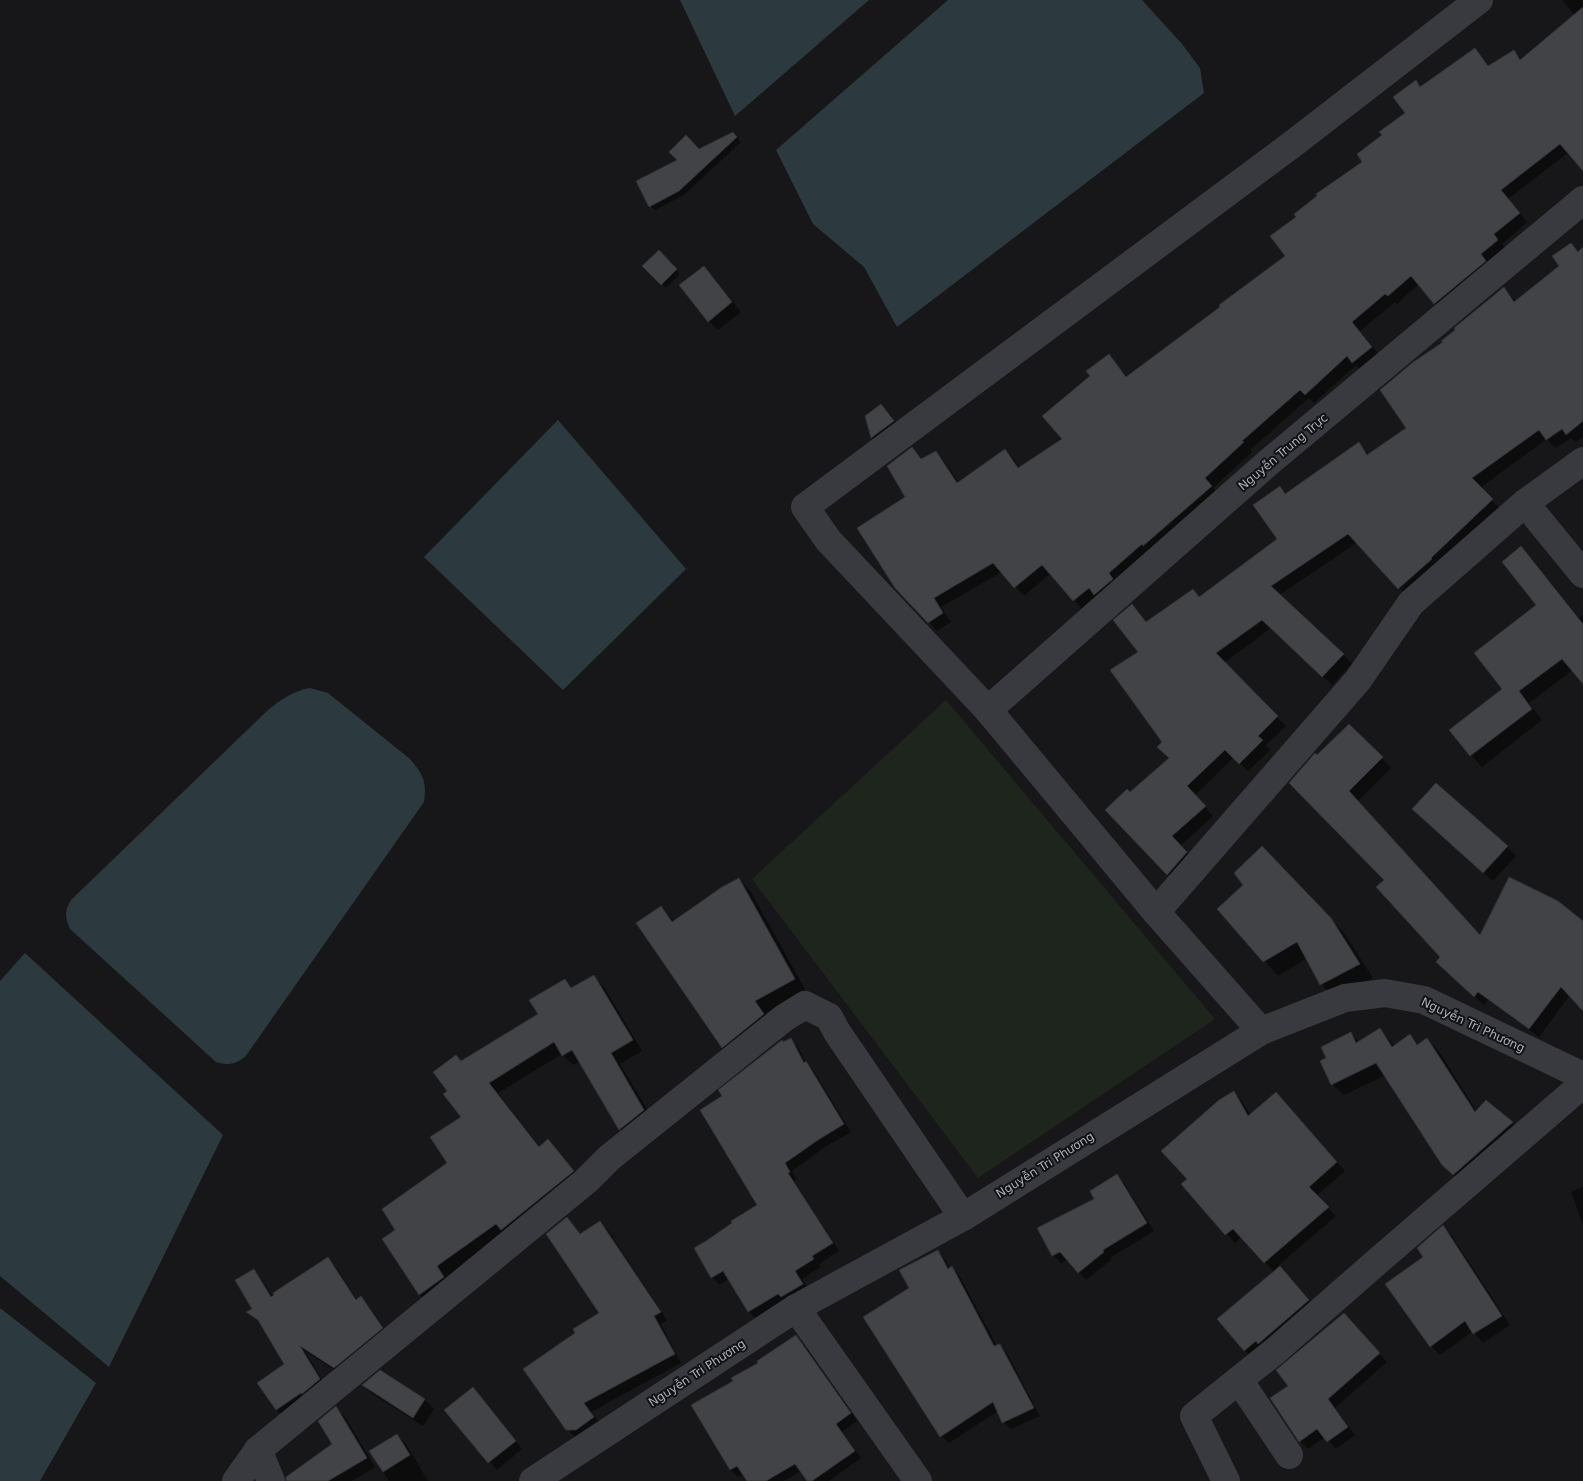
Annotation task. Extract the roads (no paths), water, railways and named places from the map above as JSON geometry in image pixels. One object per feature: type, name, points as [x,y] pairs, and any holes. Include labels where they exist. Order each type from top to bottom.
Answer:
[{"type":"street","points":[[1261,1031],[1156,912],[988,710],[828,540],[805,508],[1294,143],[1479,0]]},
{"type":"street","name":"Nguyễn Trung Trực","points":[[988,710],[1269,462],[1583,200]]},
{"type":"street","points":[[1156,912],[1358,680],[1411,603],[1525,503],[1583,461]]},
{"type":"street","points":[[1525,503],[1583,574]]},
{"type":"street","name":"Nguyễn Tri Phương","points":[[534,1481],[796,1308],[962,1217],[1261,1031],[1345,998],[1385,992],[1424,1000],[1583,1076]]},
{"type":"street","points":[[236,1481],[258,1450],[586,1181],[609,1158],[784,1018],[805,1005],[829,1017],[842,1040],[962,1217]]},
{"type":"street","points":[[1226,1481],[1194,1416],[1276,1351],[1583,1084]]},
{"type":"street","points":[[796,1308],[918,1481]]},
{"type":"street","points":[[1239,1380],[1289,1455]]},
{"type":"street","points":[[258,1450],[271,1481]]}]
